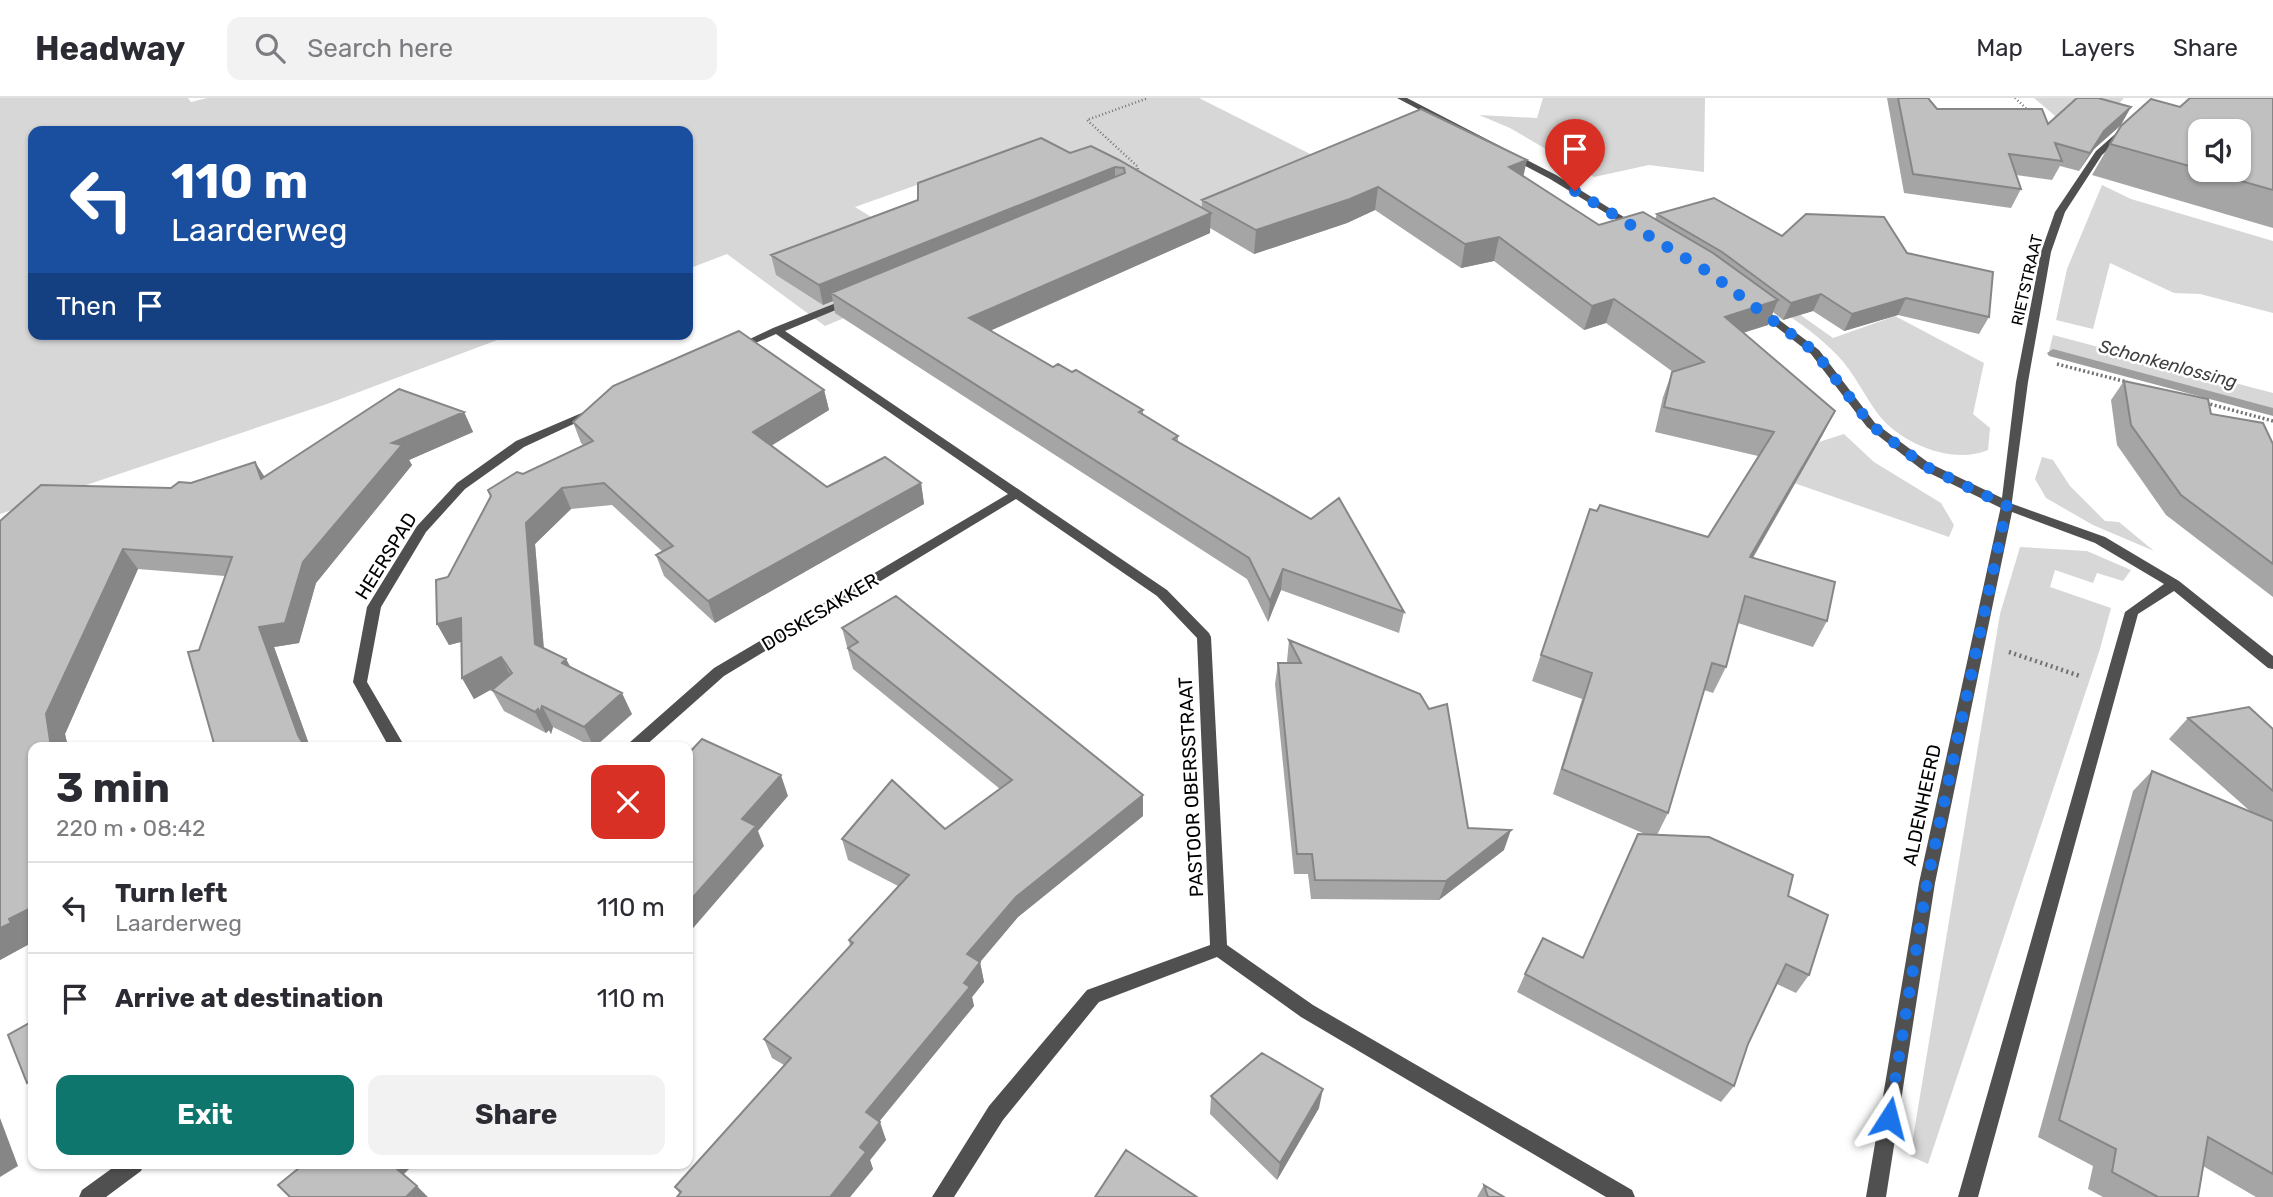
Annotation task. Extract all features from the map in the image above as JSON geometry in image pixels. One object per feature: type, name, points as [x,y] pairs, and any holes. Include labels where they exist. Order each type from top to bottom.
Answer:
[{"type":"street","points":[[1401,98],[1553,177],[1643,232]]},
{"type":"street","name":"RIETSTRAAT","points":[[2007,506],[2026,356],[2046,252],[2060,212],[2099,153],[2138,118]]},
{"type":"street","points":[[729,351],[866,293]]},
{"type":"street","points":[[1749,302],[1815,352],[1871,425],[1925,466],[2007,506],[2100,540],[2174,584],[2273,664]]},
{"type":"street","name":"PASTOOR OBERSSTRAAT","points":[[777,330],[1162,593],[1204,636],[1219,949]]},
{"type":"street","name":"HEERSPAD","points":[[394,742],[360,682],[374,607],[421,529],[461,486],[520,444],[606,406]]},
{"type":"street","name":"DOSKESAKKER","points":[[640,742],[719,672],[1018,493]]},
{"type":"street","name":"ALDENHEERD","points":[[1876,1197],[1927,883],[2007,506]]},
{"type":"street","points":[[1968,1197],[2132,612],[2174,584]]},
{"type":"street","points":[[942,1197],[996,1113],[1093,996],[1219,949],[1307,1011],[1625,1197]]},
{"type":"street","points":[[89,1197],[127,1169]]},
{"type":"path","points":[[1136,183],[1138,167],[1087,120],[1147,98]]},
{"type":"path","points":[[2015,98],[2033,114]]},
{"type":"path","points":[[2026,356],[2130,383]]},
{"type":"path","points":[[2195,400],[2273,421]]},
{"type":"path","points":[[1979,641],[2111,687]]},
{"type":"shaded area","points":[[0,98],[188,98],[191,102],[207,98],[1199,98],[1328,163],[1179,219],[1038,142],[855,207],[958,270],[825,326],[727,254],[693,267],[693,126],[28,126],[28,340],[497,340],[327,404],[0,514]]},
{"type":"shaded area","points":[[1543,98],[1705,98],[1704,172],[1649,165],[1594,177],[1510,128],[1479,115],[1537,118]]},
{"type":"shaded area","points":[[2034,98],[2124,98],[2092,135],[2081,138]]},
{"type":"shaded area","points":[[2102,185],[2131,199],[2273,241],[2273,313],[2200,294],[2174,293],[2110,263],[2093,329],[2056,320],[2067,269]]},
{"type":"shaded area","points":[[1771,294],[1833,338],[1895,316],[1984,363],[1973,414],[1990,428],[1988,450],[1974,454],[1944,453],[1914,443],[1900,434],[1878,414],[1849,370],[1830,348],[1762,297]]},
{"type":"shaded area","points":[[2053,335],[2273,393],[2273,412],[2049,351]]},
{"type":"shaded area","points":[[1844,434],[1874,462],[1941,503],[1954,525],[1949,537],[1794,483],[1819,442]]},
{"type":"shaded area","points":[[2042,457],[2053,460],[2070,486],[2105,521],[2119,522],[2154,551],[2093,525],[2046,498],[2035,479]]},
{"type":"shaded area","points":[[2020,547],[2087,551],[2131,570],[2123,581],[2097,573],[2093,583],[2055,570],[2050,587],[2111,608],[2100,649],[1928,1164],[1910,1156],[2000,614]]},
{"type":"building","points":[[1898,98],[1928,98],[1937,109],[2042,109],[2048,124],[2077,98],[2098,98],[2131,107],[2104,131],[2090,153],[2055,143],[2062,161],[2009,154],[2021,189],[1913,174]]},
{"type":"building","points":[[2190,98],[2273,98],[2273,190],[2245,182],[2251,182],[2251,119],[2188,119],[2188,166],[2110,144],[2121,126],[2151,99],[2180,107]]},
{"type":"building","points":[[1421,109],[1527,160],[1509,167],[1599,225],[1643,212],[1713,253],[1778,300],[1725,317],[1835,411],[1750,557],[1835,582],[1827,621],[1745,596],[1726,667],[1712,663],[1668,813],[1562,769],[1592,673],[1541,655],[1590,509],[1597,511],[1600,505],[1708,537],[1774,432],[1664,407],[1672,372],[1704,362],[1614,299],[1592,306],[1499,237],[1465,244],[1378,187],[1256,230],[1202,200]]},
{"type":"building","points":[[1041,138],[1070,153],[1091,146],[1211,213],[969,318],[1053,367],[1058,364],[1072,372],[1076,370],[1143,410],[1139,412],[1178,436],[1173,439],[1311,519],[1339,498],[1404,612],[1283,569],[1270,601],[1249,558],[831,293],[1125,173],[1124,168],[1115,167],[819,285],[771,255],[918,200],[918,183]]},
{"type":"building","points":[[1714,198],[1782,236],[1806,214],[1884,217],[1907,253],[1993,272],[1989,317],[1906,298],[1852,314],[1821,294],[1791,303],[1722,252],[1657,214]]},
{"type":"building","points":[[739,331],[824,390],[753,432],[827,487],[885,457],[921,483],[708,601],[656,555],[673,546],[604,483],[562,488],[526,523],[535,644],[566,659],[562,663],[622,693],[584,727],[542,706],[540,713],[538,709],[535,712],[492,690],[512,673],[501,657],[462,678],[461,618],[437,624],[436,580],[448,577],[491,496],[488,490],[517,472],[523,474],[593,441],[573,422],[613,386]]},
{"type":"building","points":[[2124,381],[2208,399],[2211,414],[2263,423],[2273,444],[2273,564],[2181,495],[2131,425]]},
{"type":"building","points":[[399,389],[464,412],[392,443],[402,445],[303,562],[285,623],[259,627],[302,742],[214,742],[188,652],[199,650],[232,557],[123,549],[46,714],[50,742],[28,742],[28,910],[9,919],[11,923],[0,928],[0,521],[41,485],[171,488],[179,482],[191,483],[255,462],[261,479]]},
{"type":"building","points":[[896,596],[1143,795],[1016,897],[967,954],[980,962],[964,983],[970,987],[866,1112],[880,1122],[860,1147],[866,1152],[830,1197],[677,1197],[681,1192],[675,1187],[791,1058],[764,1039],[853,943],[849,940],[909,875],[842,839],[892,780],[945,829],[1012,780],[848,648],[858,642],[842,628]]},
{"type":"building","points":[[1289,640],[1420,694],[1429,709],[1447,704],[1468,828],[1511,830],[1446,881],[1315,880],[1312,854],[1297,854],[1278,663],[1301,663]]},
{"type":"building","points":[[2249,707],[2273,729],[2273,791],[2188,718]]},
{"type":"building","points":[[702,739],[781,775],[742,819],[756,826],[693,897],[693,749]]},
{"type":"building","points":[[2152,771],[2273,821],[2273,1174],[2208,1137],[2198,1197],[2158,1197],[2112,1172],[2116,1149],[2059,1120]]},
{"type":"building","points":[[1638,834],[1709,837],[1793,875],[1788,896],[1828,915],[1809,975],[1786,964],[1748,1044],[1734,1086],[1525,974],[1543,938],[1583,958]]},
{"type":"building","points":[[28,1024],[27,1083],[8,1035]]},
{"type":"building","points":[[1262,1053],[1323,1089],[1280,1163],[1211,1096]]},
{"type":"building","points":[[1126,1150],[1197,1197],[1095,1197]]},
{"type":"building","points":[[298,1169],[397,1169],[417,1186],[406,1197],[290,1197],[278,1185]]},
{"type":"building","points":[[1484,1185],[1504,1197],[1488,1197]]},
{"type":"waterway","name":"Schonkenlossing","points":[[2053,353],[2273,412]]},
{"type":"route","points":[[1575,191],[1710,273],[1815,352],[1871,425],[1925,466],[2007,506],[1927,883],[1889,1118]]}]
